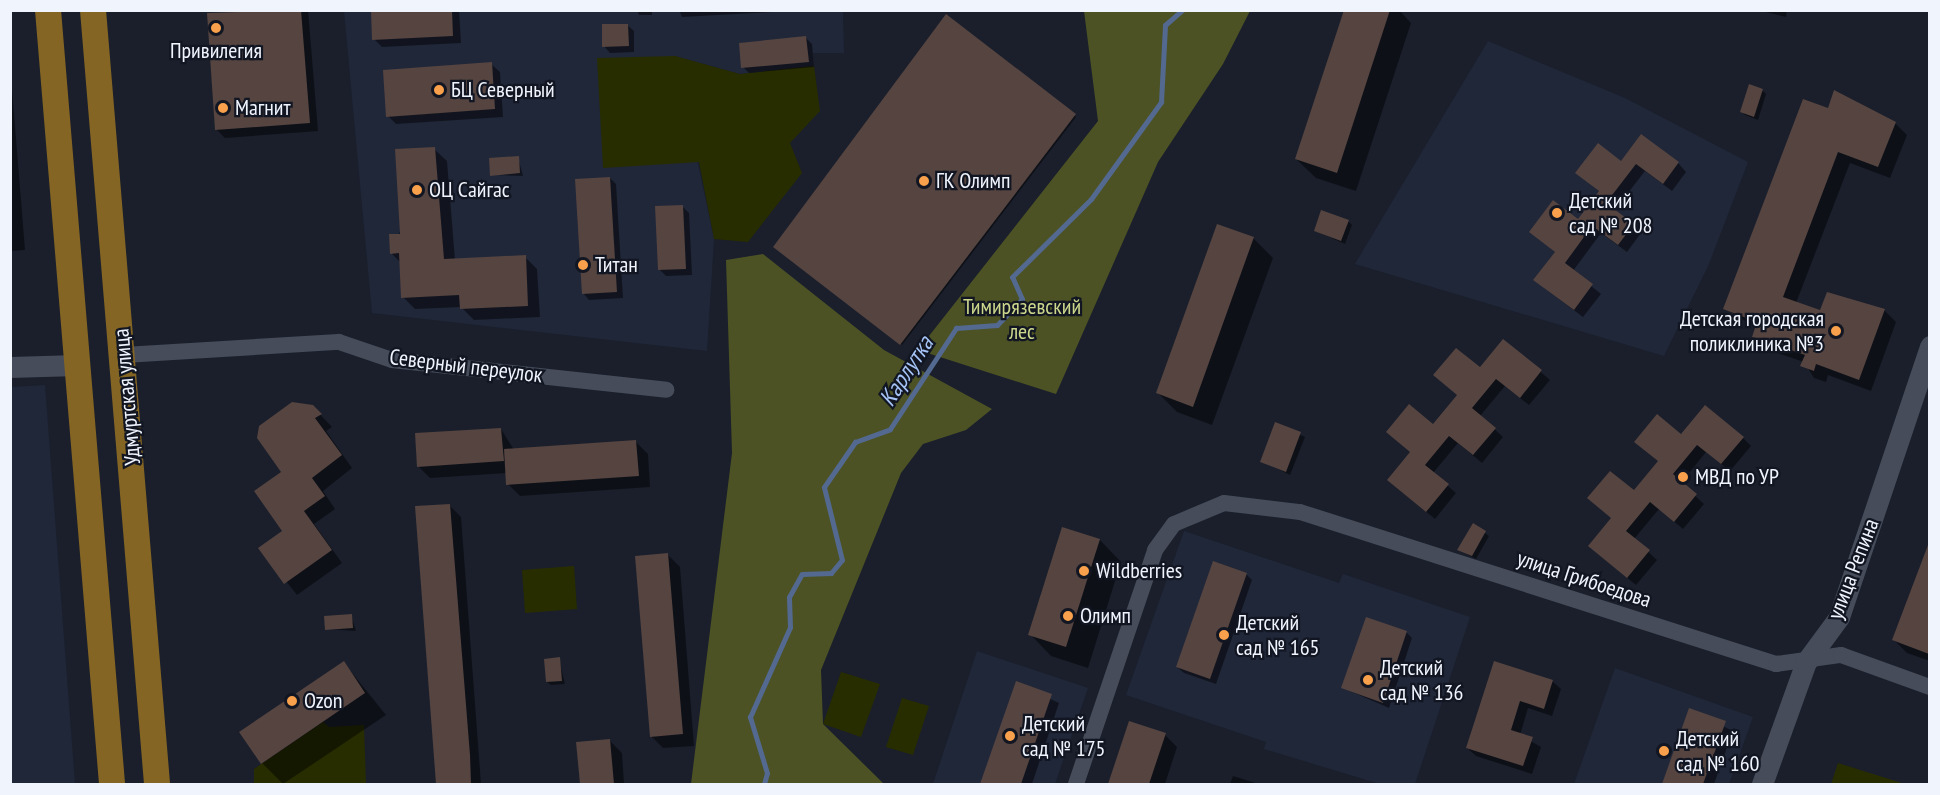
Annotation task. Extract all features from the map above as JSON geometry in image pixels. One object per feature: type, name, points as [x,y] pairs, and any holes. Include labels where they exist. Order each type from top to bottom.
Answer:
[{"type":"main road","points":[[48,10],[112,784]]},
{"type":"main road","name":"Удмуртская улица","points":[[93,10],[124,355],[157,784]]},
{"type":"street","name":"Северный переулок","points":[[124,355],[339,342],[392,360],[666,390]]},
{"type":"street","name":"улица Репина","points":[[1762,784],[1806,662],[1839,616],[1929,346]]},
{"type":"street","points":[[10,368],[76,365]]},
{"type":"street","name":"улица Грибоедова","points":[[1076,784],[1155,550],[1174,524],[1224,503],[1300,512],[1776,664],[1806,662],[1841,655],[1929,687]]},
{"type":"shaded area","points":[[344,11],[843,11],[844,53],[813,53],[814,66],[740,74],[675,56],[714,239],[707,351],[372,313]]},
{"type":"shaded area","name":"Детский сад № 208","points":[[1488,41],[1625,98],[1748,162],[1709,264],[1664,356],[1355,264]]},
{"type":"shaded area","points":[[45,385],[75,784],[11,784],[11,387]]},
{"type":"shaded area","points":[[1184,531],[1339,583],[1343,574],[1470,617],[1415,784],[1380,784],[1264,749],[1266,742],[1126,695]]},
{"type":"shaded area","name":"Детский сад № 175","points":[[977,651],[1088,688],[1055,784],[933,784]]},
{"type":"shaded area","name":"Детский сад № 160","points":[[1615,668],[1753,717],[1729,784],[1574,784]]},
{"type":"green space","name":"Тимирязевский лес","points":[[1084,11],[1250,11],[1223,64],[1158,162],[1056,394],[918,350],[1098,121]]},
{"type":"green space","points":[[675,56],[740,74],[814,66],[820,111],[790,143],[802,173],[748,242],[714,239],[699,162],[603,168],[597,58]]},
{"type":"green space","points":[[763,254],[884,350],[992,409],[966,430],[923,444],[901,473],[821,670],[823,724],[884,784],[691,784],[732,453],[726,260]]},
{"type":"green space","points":[[574,566],[577,609],[525,613],[522,570]]},
{"type":"green space","points":[[841,672],[880,684],[861,737],[823,724]]},
{"type":"green space","points":[[902,698],[929,706],[913,755],[886,747]]},
{"type":"green space","points":[[323,722],[329,727],[364,725],[366,784],[254,784],[254,769]]},
{"type":"green space","points":[[1838,763],[1905,784],[1831,784]]},
{"type":"building","points":[[301,10],[310,123],[215,130],[207,13]]},
{"type":"building","points":[[371,10],[452,10],[453,36],[372,40]]},
{"type":"building","points":[[1344,10],[1390,10],[1337,173],[1295,159]]},
{"type":"building","name":"ГК Олимп","points":[[946,14],[1076,114],[900,345],[773,247]]},
{"type":"building","points":[[602,24],[628,24],[629,46],[602,47]]},
{"type":"building","points":[[806,36],[809,62],[741,68],[739,43]]},
{"type":"building","name":"БЦ Северный","points":[[492,62],[495,109],[386,117],[383,70]]},
{"type":"building","points":[[1749,84],[1763,89],[1754,117],[1740,112]]},
{"type":"building","points":[[1834,90],[1896,122],[1878,167],[1838,152],[1783,297],[1820,310],[1827,292],[1885,309],[1859,380],[1816,364],[1814,371],[1800,366],[1805,355],[1752,337],[1757,322],[1723,309],[1803,99],[1828,108]]},
{"type":"building","points":[[1641,134],[1679,162],[1663,184],[1636,164],[1606,203],[1634,224],[1618,245],[1592,226],[1565,263],[1593,284],[1574,310],[1533,280],[1555,252],[1529,232],[1553,200],[1578,219],[1599,191],[1575,173],[1598,143],[1621,161]]},
{"type":"building","name":"ОЦ Сайгас","points":[[435,147],[444,259],[526,255],[528,306],[460,309],[459,295],[401,298],[399,253],[390,254],[389,234],[400,234],[395,149]]},
{"type":"building","points":[[519,156],[520,173],[490,176],[489,158]]},
{"type":"building","points":[[610,177],[617,292],[582,294],[575,179]]},
{"type":"building","points":[[683,205],[686,269],[658,270],[655,206]]},
{"type":"building","points":[[1321,210],[1349,220],[1341,241],[1314,231]]},
{"type":"building","points":[[1217,224],[1254,237],[1193,407],[1156,393]]},
{"type":"building","points":[[1503,339],[1542,370],[1520,398],[1496,379],[1472,408],[1496,428],[1473,455],[1449,436],[1425,465],[1449,484],[1426,512],[1387,480],[1410,452],[1386,432],[1409,404],[1433,424],[1457,395],[1433,375],[1456,348],[1480,367]]},
{"type":"building","points":[[292,402],[313,405],[322,414],[315,418],[342,455],[312,478],[325,496],[304,511],[332,550],[284,584],[258,548],[282,531],[254,491],[281,472],[257,438],[259,426]]},
{"type":"building","points":[[1705,405],[1744,437],[1721,464],[1697,445],[1673,474],[1697,494],[1674,522],[1650,502],[1626,531],[1650,550],[1627,578],[1588,546],[1611,518],[1587,498],[1610,471],[1634,490],[1658,461],[1634,442],[1657,414],[1681,434]]},
{"type":"building","points":[[1275,422],[1301,432],[1286,472],[1260,462]]},
{"type":"building","points":[[501,428],[504,461],[417,467],[415,433]]},
{"type":"building","points":[[636,440],[639,476],[506,485],[504,449]]},
{"type":"building","points":[[450,504],[471,784],[436,784],[415,506]]},
{"type":"building","points":[[1473,523],[1486,531],[1472,556],[1457,550]]},
{"type":"building","points":[[1062,527],[1100,539],[1066,647],[1028,635]]},
{"type":"building","points":[[1929,545],[1929,654],[1892,640]]},
{"type":"building","points":[[668,553],[683,734],[650,737],[635,556]]},
{"type":"building","points":[[1213,561],[1247,573],[1210,679],[1176,667]]},
{"type":"building","points":[[352,614],[353,628],[325,630],[324,616]]},
{"type":"building","points":[[1366,617],[1407,631],[1383,703],[1341,688]]},
{"type":"building","points":[[560,657],[562,681],[546,682],[544,659]]},
{"type":"building","points":[[344,661],[365,693],[261,764],[239,732]]},
{"type":"building","points":[[1494,661],[1553,680],[1544,709],[1520,701],[1511,730],[1533,737],[1523,766],[1466,748]]},
{"type":"building","points":[[1016,681],[1052,694],[1021,784],[980,784]]},
{"type":"building","points":[[1689,708],[1726,721],[1703,784],[1662,784]]},
{"type":"building","points":[[1129,721],[1166,733],[1149,784],[1108,784]]},
{"type":"building","points":[[610,739],[614,784],[580,784],[576,742]]},
{"type":"waterway","name":"Карлутка","points":[[764,784],[767,773],[750,717],[790,627],[789,597],[802,574],[831,573],[842,560],[824,487],[855,442],[890,429],[956,328],[997,325],[1022,299],[1012,277],[1091,199],[1161,102],[1165,25],[1182,10]]},
{"type":"place","name":"Привилегия","points":[[216,28]]},
{"type":"place","name":"БЦ Северный","points":[[439,90]]},
{"type":"place","name":"Магнит","points":[[223,108]]},
{"type":"place","name":"ГК Олимп","points":[[924,181]]},
{"type":"place","name":"ОЦ Сайгас","points":[[417,190]]},
{"type":"place","name":"Детский сад № 208","points":[[1557,213]]},
{"type":"place","name":"Титан","points":[[583,265]]},
{"type":"place","name":"Детская городская поликлиника №3","points":[[1836,331]]},
{"type":"place","name":"МВД по УР","points":[[1683,477]]},
{"type":"place","name":"Wildberries","points":[[1084,571]]},
{"type":"place","name":"Олимп","points":[[1068,616]]},
{"type":"place","name":"Детский сад № 165","points":[[1224,635]]},
{"type":"place","name":"Детский сад № 136","points":[[1368,680]]},
{"type":"place","name":"Ozon","points":[[292,701]]},
{"type":"place","name":"Детский сад № 175","points":[[1010,736]]},
{"type":"place","name":"Детский сад № 160","points":[[1664,751]]}]
